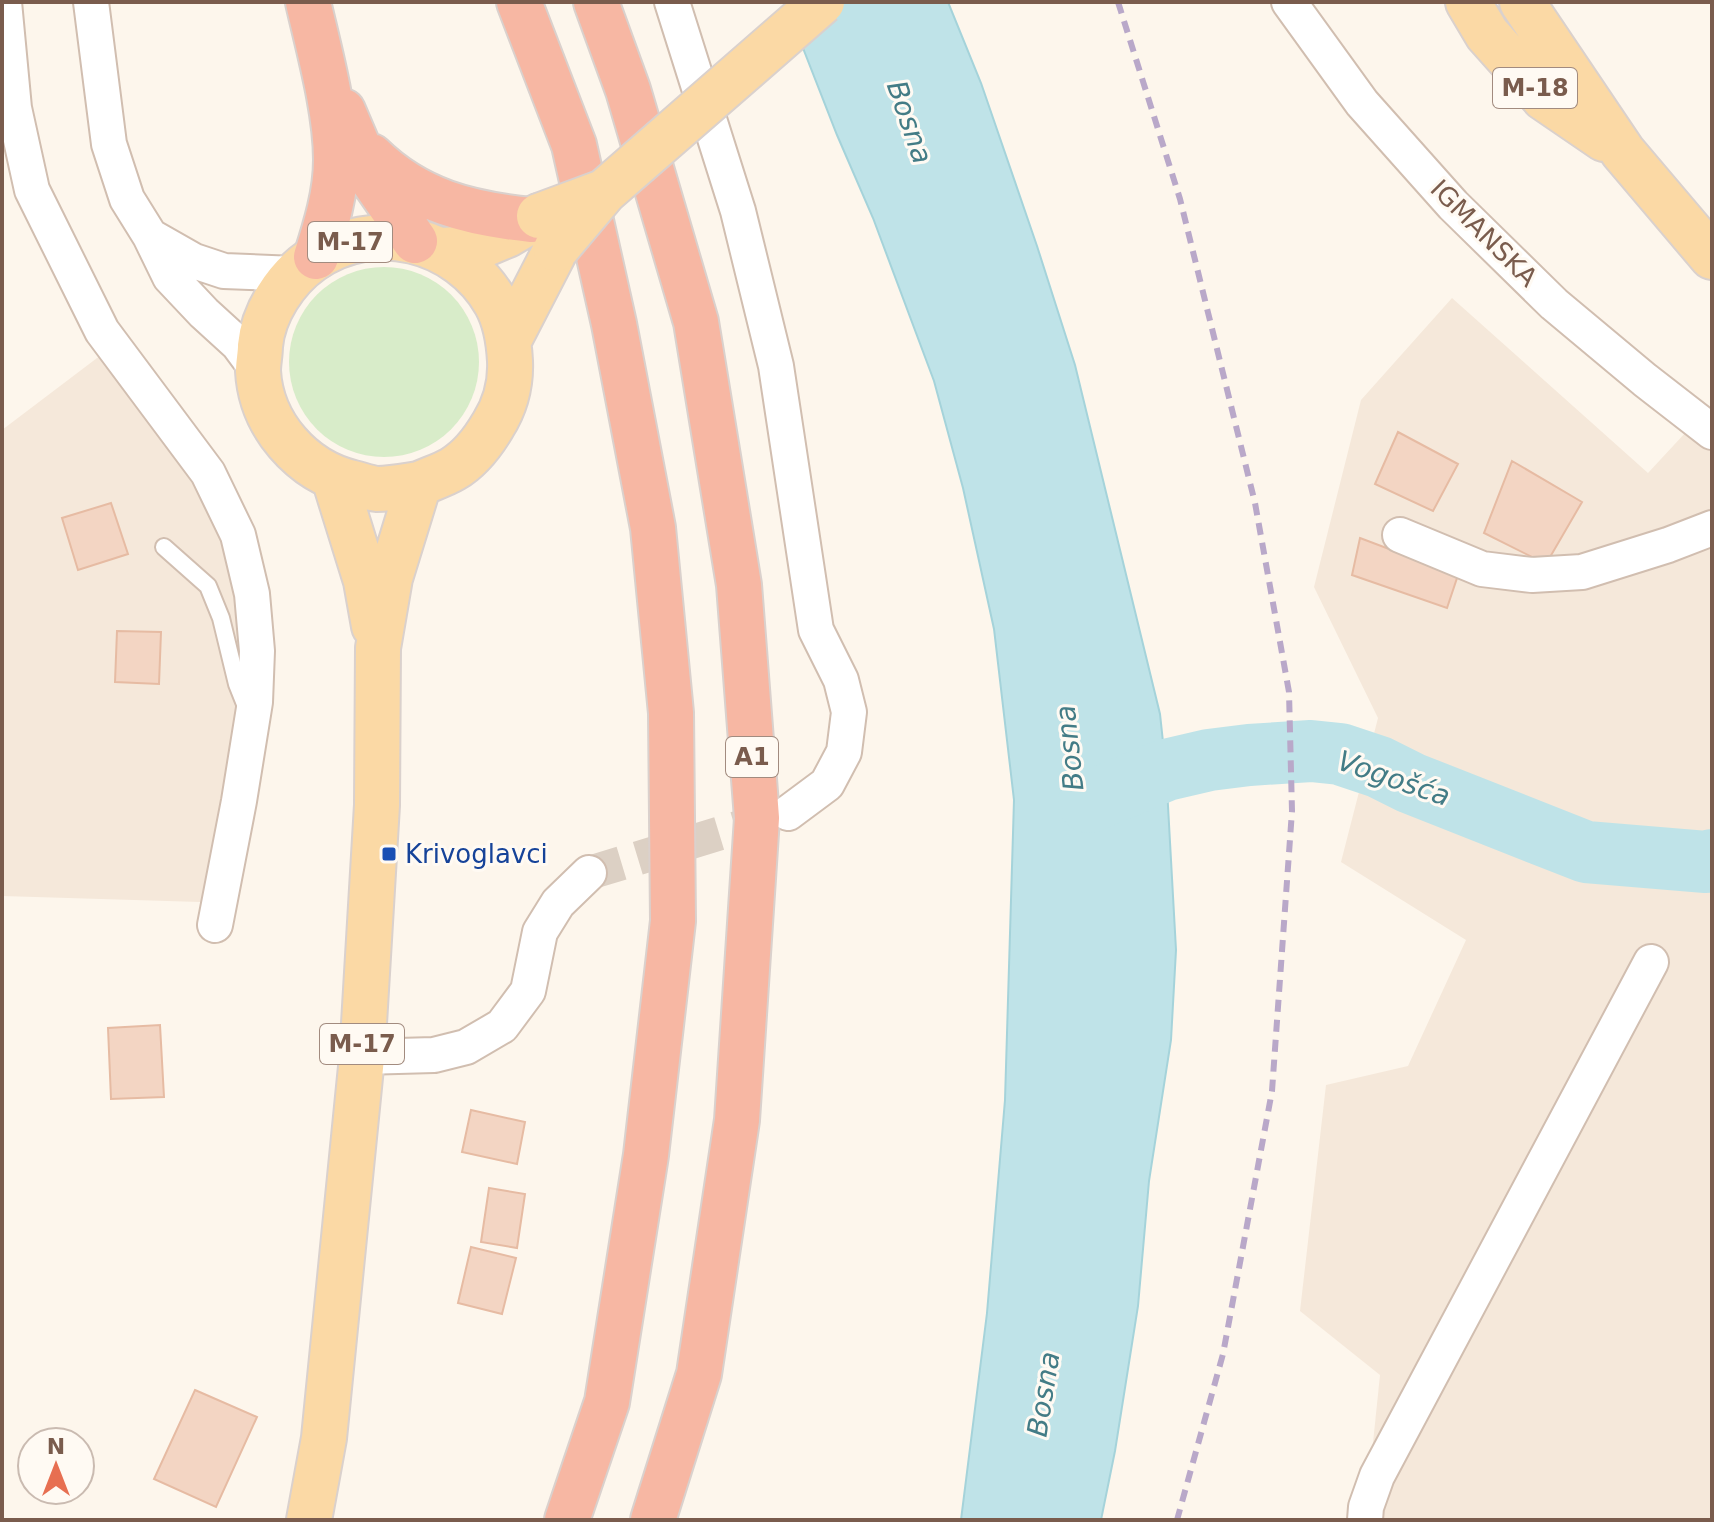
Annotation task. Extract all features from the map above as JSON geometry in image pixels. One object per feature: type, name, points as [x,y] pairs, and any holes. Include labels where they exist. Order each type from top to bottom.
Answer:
[{"type":"highway","points":[[306,266],[327,223],[336,162],[334,131],[308,2]]},
{"type":"highway","points":[[519,2],[574,145],[614,324],[653,528],[671,713],[673,921],[646,1155],[607,1402],[567,1520]]},
{"type":"highway","name":"A1","points":[[596,2],[628,90],[696,322],[739,585],[757,818],[735,1135],[699,1374],[653,1520]]},
{"type":"highway","points":[[321,58],[372,179],[429,246]]},
{"type":"highway","points":[[357,143],[392,175],[420,193],[457,208],[542,229]]},
{"type":"main road","name":"M-17","points":[[542,229],[509,340],[510,377],[501,413],[481,444],[453,469],[419,484],[376,489],[334,478],[304,460],[281,435],[265,404],[258,371],[261,335],[274,303],[306,266],[347,242],[381,237],[429,246],[476,248],[507,235],[542,229],[604,192],[822,2]]},
{"type":"main road","name":"M-18","points":[[1468,2],[1487,34],[1544,98],[1623,152]]},
{"type":"main road","name":"M-18","points":[[1522,2],[1623,152],[1712,257]]},
{"type":"main road","name":"M-17","points":[[429,246],[473,273],[496,304],[509,340]]},
{"type":"main road","name":"M-17","points":[[334,478],[366,581],[378,648]]},
{"type":"main road","name":"M-17","points":[[309,1520],[324,1438],[362,1057],[377,805],[378,648],[390,578],[419,484]]},
{"type":"street","points":[[4,2],[14,108],[32,190],[102,331],[208,473],[238,535],[252,594],[257,651],[255,702],[215,925]]},
{"type":"street","points":[[91,2],[109,144],[127,199],[170,277],[238,344],[258,371]]},
{"type":"street","points":[[672,2],[738,211],[776,366],[816,630],[841,680],[849,712],[844,752],[827,784],[788,813]]},
{"type":"street","name":"IGMANSKA","points":[[1289,2],[1362,103],[1453,205],[1554,304],[1712,432]]},
{"type":"street","points":[[150,236],[194,261],[224,271],[306,266]]},
{"type":"street","points":[[1400,535],[1482,569],[1532,575],[1582,572],[1712,528]]},
{"type":"street","points":[[362,1057],[434,1055],[466,1047],[502,1026],[528,991],[540,932],[558,903],[589,873]]},
{"type":"street","points":[[1365,1520],[1366,1507],[1377,1476],[1651,962]]},
{"type":"lane","points":[[164,547],[208,586],[221,618],[237,684],[252,721]]},
{"type":"shaded area","points":[[1452,298],[1648,473],[1712,404],[1712,1520],[1365,1520],[1380,1375],[1300,1311],[1326,1085],[1408,1066],[1466,940],[1341,862],[1378,718],[1314,587],[1361,400]]},
{"type":"shaded area","points":[[101,355],[230,524],[264,684],[233,903],[2,896],[2,430]]},
{"type":"green space","points":[[384,267],[420,274],[451,295],[472,326],[479,362],[472,398],[451,429],[420,450],[384,457],[348,450],[317,429],[296,398],[289,362],[296,326],[317,295],[348,274]]},
{"type":"water","name":"Bosna","points":[[785,2],[948,2],[981,83],[1075,365],[1160,714],[1176,950],[1171,1040],[1149,1181],[1138,1306],[1101,1520],[961,1520],[987,1313],[1005,1100],[1014,800],[994,629],[963,488],[934,381],[873,218]]},
{"type":"building","points":[[1398,432],[1458,464],[1433,511],[1375,484]]},
{"type":"building","points":[[1512,461],[1582,502],[1546,564],[1484,533]]},
{"type":"building","points":[[111,503],[128,554],[78,570],[62,518]]},
{"type":"building","points":[[1360,538],[1458,575],[1447,608],[1352,575]]},
{"type":"building","points":[[117,631],[161,632],[159,684],[115,682]]},
{"type":"building","points":[[160,1025],[164,1097],[111,1099],[108,1028]]},
{"type":"building","points":[[471,1110],[525,1122],[517,1164],[462,1152]]},
{"type":"building","points":[[489,1188],[525,1194],[517,1248],[481,1242]]},
{"type":"building","points":[[471,1247],[516,1258],[502,1314],[458,1303]]},
{"type":"building","points":[[195,1390],[257,1417],[216,1507],[154,1479]]},
{"type":"waterway","name":"Vogošća","points":[[1089,802],[1166,770],[1209,760],[1311,751],[1340,754],[1379,767],[1411,783],[1586,852],[1712,860]]},
{"type":"tunnel","points":[[589,873],[777,816]]},
{"type":"railway","points":[[1118,2],[1180,199],[1255,503],[1289,692],[1292,811],[1272,1091],[1223,1354],[1177,1520]]},
{"type":"place","name":"Krivoglavci","points":[[389,854]]}]
